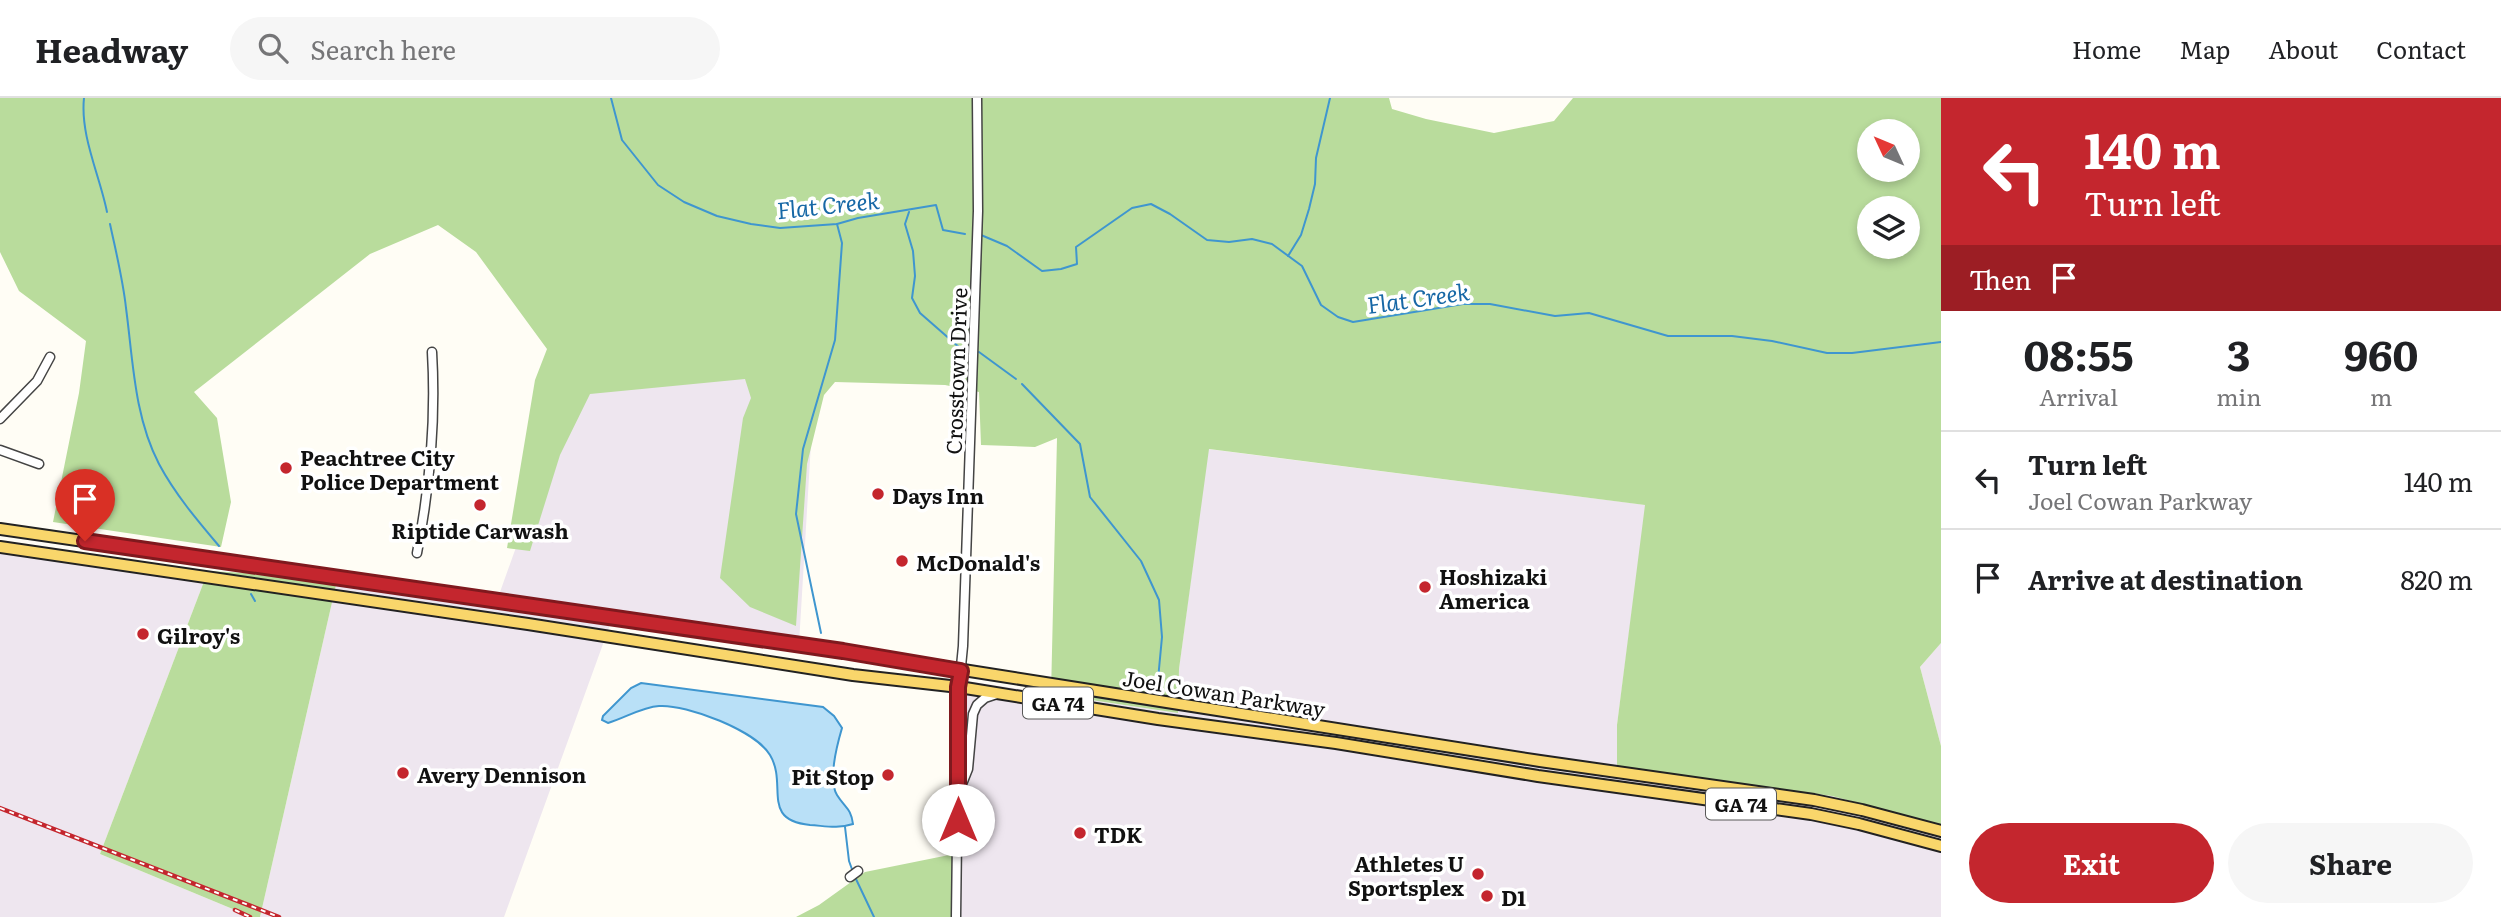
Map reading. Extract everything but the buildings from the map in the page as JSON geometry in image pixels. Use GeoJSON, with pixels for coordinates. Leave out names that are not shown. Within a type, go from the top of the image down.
{"type":"FeatureCollection","features":[{"type":"Feature","properties":{"kind":"main road","name":"Joel Cowan Parkway"},"geometry":{"type":"LineString","coordinates":[[0,529],[529,604],[1540,761],[1814,800],[1941,831]]}},
{"type":"Feature","properties":{"kind":"main road","name":"Joel Cowan Parkway"},"geometry":{"type":"LineString","coordinates":[[0,547],[528,624],[853,675],[958,687],[1158,719],[1336,743],[1538,776],[1811,814],[1941,846]]}},
{"type":"Feature","properties":{"kind":"street","name":"Crosstown Drive"},"geometry":{"type":"LineString","coordinates":[[956,917],[958,687],[961,671],[978,211],[977,98]]}},
{"type":"Feature","properties":{"kind":"street"},"geometry":{"type":"LineString","coordinates":[[417,553],[432,448],[431,428],[435,395],[432,352]]}},
{"type":"Feature","properties":{"kind":"street"},"geometry":{"type":"LineString","coordinates":[[0,419],[37,381],[50,357]]}},
{"type":"Feature","properties":{"kind":"street"},"geometry":{"type":"LineString","coordinates":[[0,450],[39,464]]}},
{"type":"Feature","properties":{"kind":"street"},"geometry":{"type":"LineString","coordinates":[[958,795],[968,769],[973,714],[977,705],[985,698],[998,694]]}},
{"type":"Feature","properties":{"kind":"street"},"geometry":{"type":"LineString","coordinates":[[1538,776],[1540,761]]}},
{"type":"Feature","properties":{"kind":"street"},"geometry":{"type":"LineString","coordinates":[[850,877],[858,872]]}},
{"type":"Feature","properties":{"kind":"shaded area"},"geometry":{"type":"Polygon","coordinates":[[[816,360],[799,644],[611,622],[504,917],[260,917],[336,585],[495,606],[574,385],[816,360]]]}},
{"type":"Feature","properties":{"kind":"shaded area"},"geometry":{"type":"Polygon","coordinates":[[[1208,449],[1646,505],[1617,725],[1618,767],[1832,796],[1941,825],[1941,917],[952,917],[957,795],[967,681],[1178,713],[1179,669],[1208,449]]]}},
{"type":"Feature","properties":{"kind":"shaded area"},"geometry":{"type":"Polygon","coordinates":[[[0,542],[208,571],[100,854],[252,917],[0,917],[0,542]]]}},
{"type":"Feature","properties":{"kind":"shaded area"},"geometry":{"type":"Polygon","coordinates":[[[1941,643],[1941,746],[1920,667],[1941,643]]]}},
{"type":"Feature","properties":{"kind":"green space"},"geometry":{"type":"Polygon","coordinates":[[[0,98],[1389,98],[1392,109],[1494,133],[1554,121],[1573,98],[1941,98],[1941,643],[1920,667],[1941,746],[1941,825],[1832,796],[1617,767],[1617,725],[1645,505],[1209,449],[1179,669],[1178,713],[1051,694],[1057,438],[1035,447],[981,445],[979,392],[945,385],[835,382],[824,395],[807,464],[796,626],[750,607],[720,578],[743,418],[751,398],[745,379],[590,394],[560,455],[530,551],[507,548],[535,380],[547,349],[476,252],[438,225],[370,254],[194,392],[217,418],[231,502],[221,547],[53,522],[79,393],[86,341],[19,291],[0,252],[0,98]]]}},
{"type":"Feature","properties":{"kind":"green space"},"geometry":{"type":"Polygon","coordinates":[[[208,571],[246,573],[336,585],[260,917],[252,917],[100,854],[208,571]]]}},
{"type":"Feature","properties":{"kind":"green space"},"geometry":{"type":"Polygon","coordinates":[[[954,854],[952,917],[796,917],[819,905],[865,872],[954,854]]]}},
{"type":"Feature","properties":{"kind":"water"},"geometry":{"type":"Polygon","coordinates":[[[641,683],[823,707],[834,716],[842,728],[834,762],[833,781],[834,789],[849,811],[853,824],[837,827],[810,825],[795,822],[785,816],[780,809],[775,766],[770,755],[751,737],[720,721],[686,709],[659,706],[640,710],[608,723],[602,720],[631,688],[641,683]]]}},
{"type":"Feature","properties":{"kind":"waterway"},"geometry":{"type":"LineString","coordinates":[[84,98],[85,127],[107,212]]}},
{"type":"Feature","properties":{"kind":"waterway","name":"Flat Creek"},"geometry":{"type":"LineString","coordinates":[[611,98],[622,140],[658,185],[684,202],[717,216],[780,228],[837,224],[936,205],[943,230],[965,234]]}},
{"type":"Feature","properties":{"kind":"waterway"},"geometry":{"type":"LineString","coordinates":[[1288,256],[1301,235],[1309,209],[1315,184],[1316,158],[1330,98]]}},
{"type":"Feature","properties":{"kind":"waterway","name":"Flat Creek"},"geometry":{"type":"LineString","coordinates":[[981,235],[1007,246],[1042,271],[1061,269],[1077,264],[1076,247],[1132,208],[1151,204],[1207,240],[1229,242],[1252,239],[1272,244],[1302,266],[1321,305],[1338,317],[1353,322],[1463,304],[1490,304],[1555,316],[1589,313],[1668,336],[1732,336],[1772,341],[1827,353],[1852,353],[1941,342]]}},
{"type":"Feature","properties":{"kind":"waterway"},"geometry":{"type":"LineString","coordinates":[[909,212],[905,224],[913,251],[915,276],[912,298],[920,313],[960,348]]}},
{"type":"Feature","properties":{"kind":"waterway"},"geometry":{"type":"LineString","coordinates":[[110,224],[123,287],[136,388],[144,427],[159,464],[172,486],[219,546]]}},
{"type":"Feature","properties":{"kind":"waterway"},"geometry":{"type":"LineString","coordinates":[[821,633],[796,514],[803,449],[835,340],[842,243],[837,224]]}},
{"type":"Feature","properties":{"kind":"waterway"},"geometry":{"type":"LineString","coordinates":[[979,352],[1016,379]]}},
{"type":"Feature","properties":{"kind":"waterway"},"geometry":{"type":"LineString","coordinates":[[1022,384],[1080,444],[1090,497],[1141,561],[1159,600],[1162,637],[1157,690]]}},
{"type":"Feature","properties":{"kind":"waterway"},"geometry":{"type":"LineString","coordinates":[[251,594],[255,601]]}},
{"type":"Feature","properties":{"kind":"waterway"},"geometry":{"type":"LineString","coordinates":[[845,827],[853,872]]}},
{"type":"Feature","properties":{"kind":"waterway"},"geometry":{"type":"LineString","coordinates":[[855,877],[874,917]]}},
{"type":"Feature","properties":{"kind":"railway"},"geometry":{"type":"LineString","coordinates":[[0,808],[279,917]]}},
{"type":"Feature","properties":{"kind":"railway"},"geometry":{"type":"LineString","coordinates":[[235,910],[250,917]]}},
{"type":"Feature","properties":{"kind":"place","name":"Peachtree City Police Department"},"geometry":{"type":"Point","coordinates":[286,468]}},
{"type":"Feature","properties":{"kind":"place","name":"Days Inn"},"geometry":{"type":"Point","coordinates":[878,494]}},
{"type":"Feature","properties":{"kind":"place","name":"Riptide Carwash"},"geometry":{"type":"Point","coordinates":[480,505]}},
{"type":"Feature","properties":{"kind":"place","name":"McDonald's"},"geometry":{"type":"Point","coordinates":[902,561]}},
{"type":"Feature","properties":{"kind":"place","name":"Hoshizaki America"},"geometry":{"type":"Point","coordinates":[1425,587]}},
{"type":"Feature","properties":{"kind":"place","name":"Gilroy's"},"geometry":{"type":"Point","coordinates":[143,634]}},
{"type":"Feature","properties":{"kind":"place","name":"Avery Dennison"},"geometry":{"type":"Point","coordinates":[403,773]}},
{"type":"Feature","properties":{"kind":"place","name":"Pit Stop"},"geometry":{"type":"Point","coordinates":[888,775]}},
{"type":"Feature","properties":{"kind":"place","name":"TDK"},"geometry":{"type":"Point","coordinates":[1080,833]}},
{"type":"Feature","properties":{"kind":"place","name":"Athletes U Sportsplex"},"geometry":{"type":"Point","coordinates":[1478,874]}},
{"type":"Feature","properties":{"kind":"place","name":"D1"},"geometry":{"type":"Point","coordinates":[1487,896]}},
{"type":"Feature","properties":{"kind":"route"},"geometry":{"type":"LineString","coordinates":[[85,541],[529,604],[961,671],[958,687],[958,820]]}}]}
